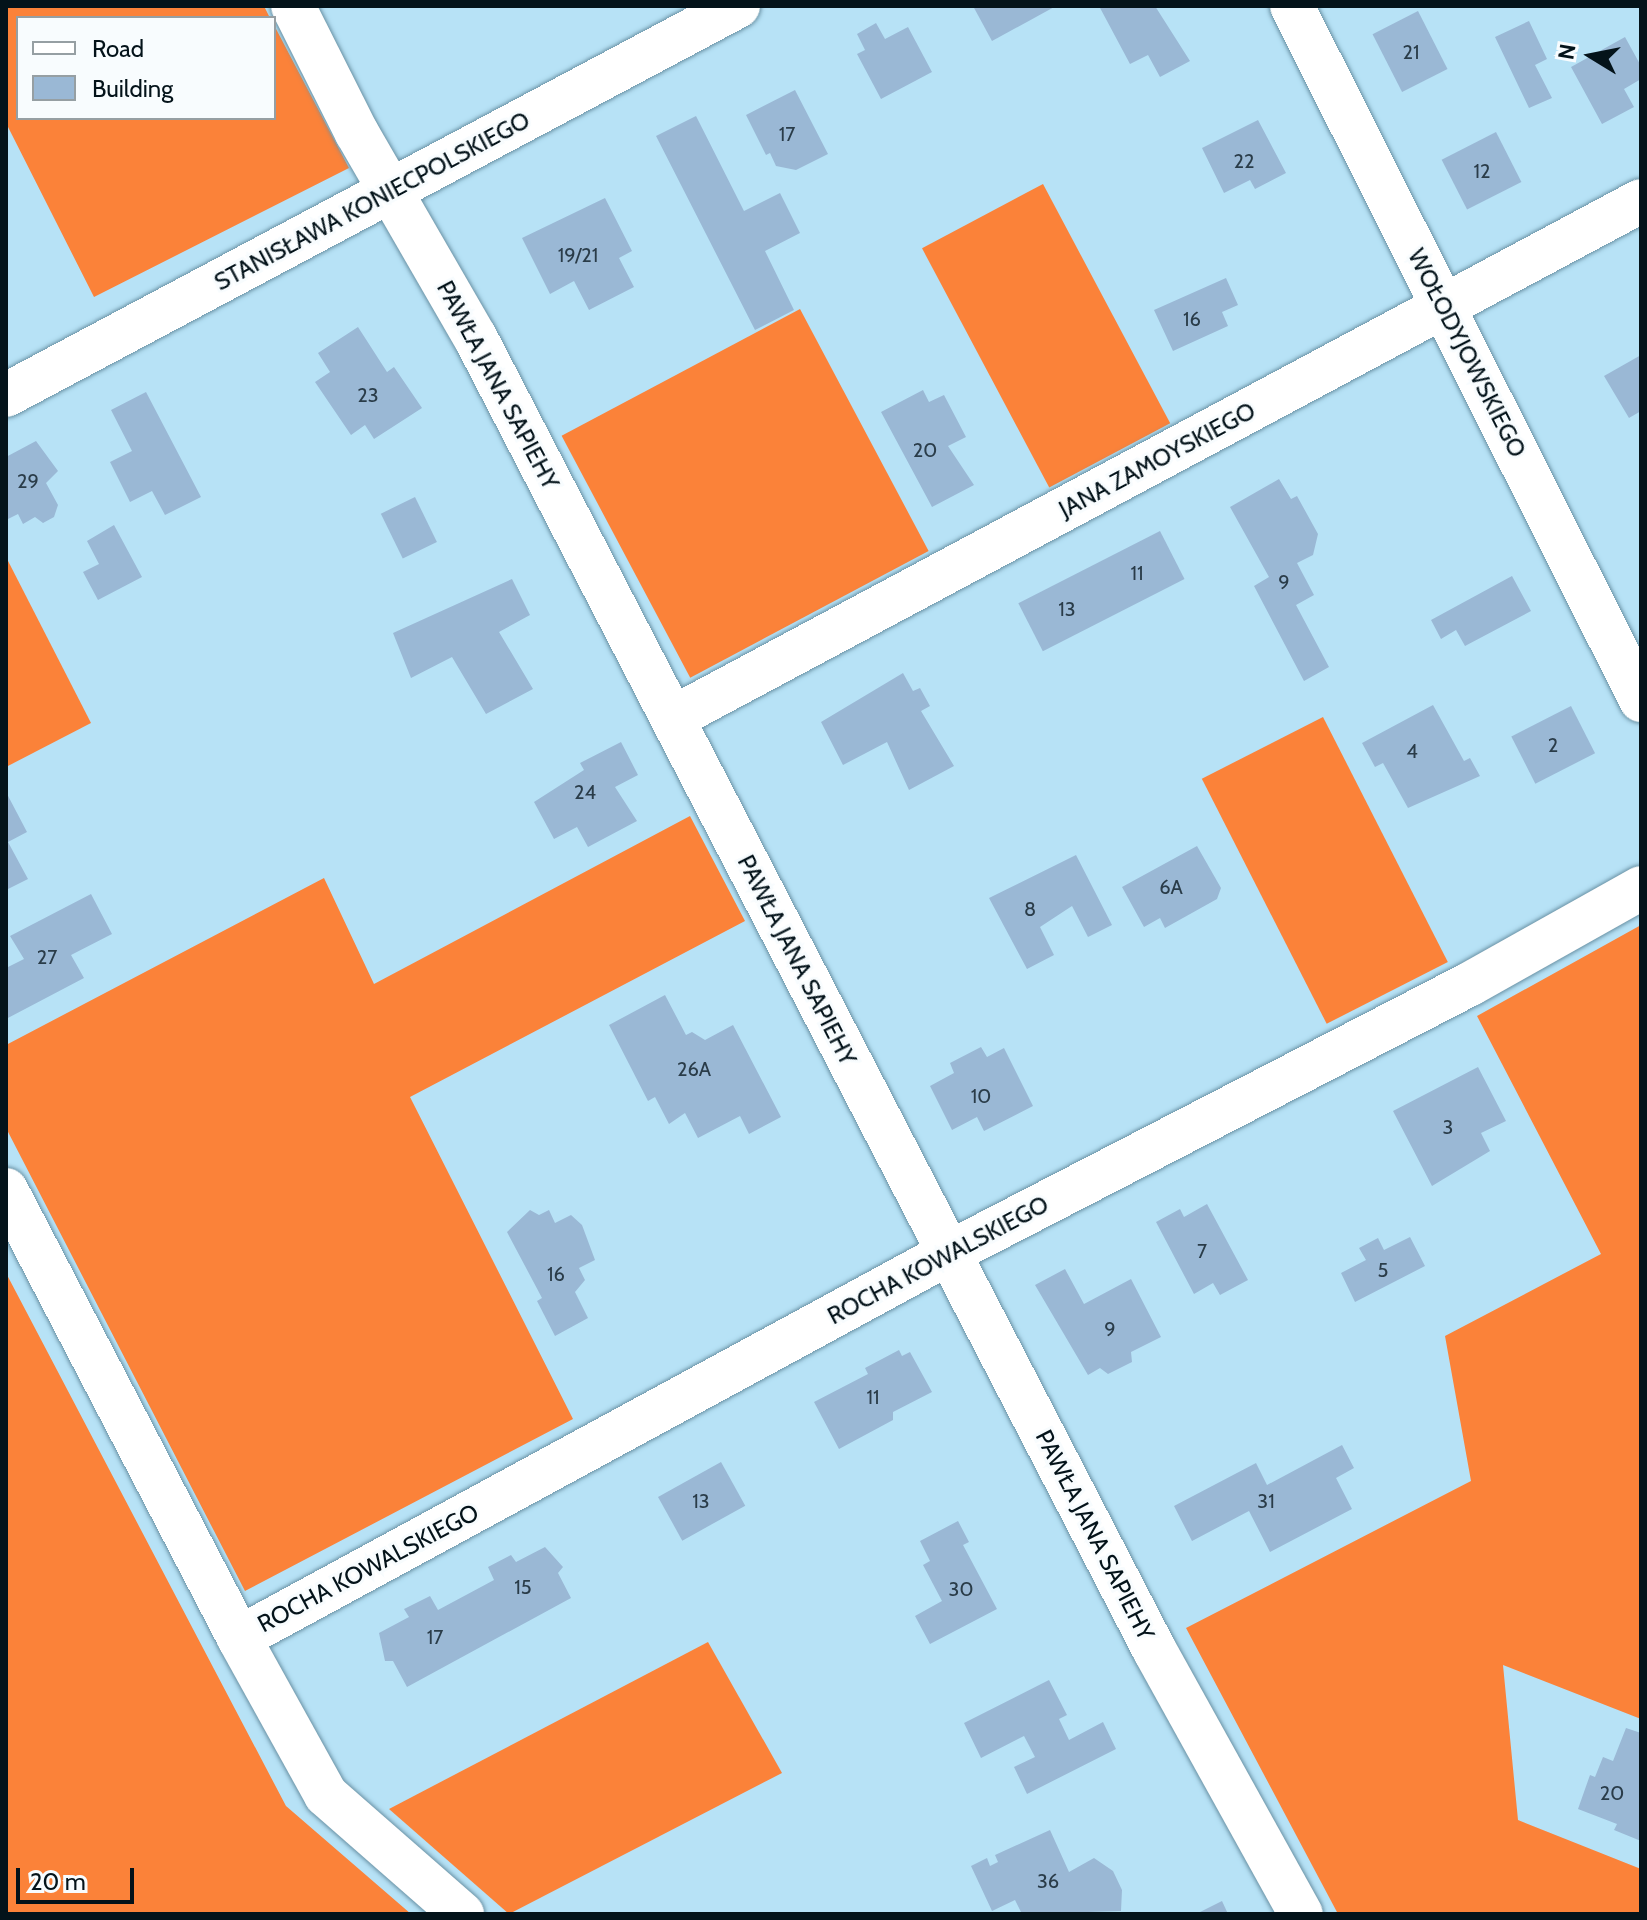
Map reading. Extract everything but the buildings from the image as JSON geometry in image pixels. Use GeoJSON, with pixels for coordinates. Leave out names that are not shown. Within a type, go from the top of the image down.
{"type":"FeatureCollection","features":[{"type":"Feature","properties":{"kind":"street","name":"PAWŁA JANA SAPIEHY"},"geometry":{"type":"LineString","coordinates":[[293,6],[357,133],[393,190],[673,718],[1155,1651],[1301,1914]]}},
{"type":"Feature","properties":{"kind":"street","name":"STANISŁAWA KONIECPOLSKIEGO"},"geometry":{"type":"LineString","coordinates":[[6,395],[738,6]]}},
{"type":"Feature","properties":{"kind":"street","name":"WOŁODYJOWSKIEGO"},"geometry":{"type":"LineString","coordinates":[[1292,6],[1641,700]]}},
{"type":"Feature","properties":{"kind":"street","name":"JANA ZAMOYSKIEGO"},"geometry":{"type":"LineString","coordinates":[[673,718],[1641,201]]}},
{"type":"Feature","properties":{"kind":"street","name":"ROCHA KOWALSKIEGO"},"geometry":{"type":"LineString","coordinates":[[239,1638],[949,1253],[1470,984],[1641,888]]}},
{"type":"Feature","properties":{"kind":"street"},"geometry":{"type":"LineString","coordinates":[[6,1190],[239,1638],[326,1795],[462,1914]]}},
{"type":"Feature","properties":{"kind":"shaded area"},"geometry":{"type":"Polygon","coordinates":[[[6,6],[264,6],[269,16],[16,16],[16,120],[276,120],[276,29],[349,168],[94,297],[6,123],[6,6]]]}},
{"type":"Feature","properties":{"kind":"shaded area"},"geometry":{"type":"Polygon","coordinates":[[[1043,184],[1170,423],[1049,488],[922,248],[1043,184]]]}},
{"type":"Feature","properties":{"kind":"shaded area"},"geometry":{"type":"Polygon","coordinates":[[[800,309],[929,551],[690,678],[562,436],[800,309]]]}},
{"type":"Feature","properties":{"kind":"shaded area"},"geometry":{"type":"Polygon","coordinates":[[[6,557],[91,723],[6,767],[6,557]]]}},
{"type":"Feature","properties":{"kind":"shaded area"},"geometry":{"type":"Polygon","coordinates":[[[1323,717],[1448,962],[1327,1024],[1202,779],[1323,717]]]}},
{"type":"Feature","properties":{"kind":"shaded area"},"geometry":{"type":"Polygon","coordinates":[[[690,816],[745,921],[410,1097],[573,1419],[245,1591],[6,1128],[6,1045],[324,878],[374,984],[690,816]]]}},
{"type":"Feature","properties":{"kind":"shaded area"},"geometry":{"type":"Polygon","coordinates":[[[1641,925],[1641,1719],[1503,1665],[1518,1820],[1641,1869],[1641,1914],[1338,1914],[1186,1628],[1471,1481],[1445,1336],[1601,1254],[1477,1016],[1641,925]]]}},
{"type":"Feature","properties":{"kind":"shaded area"},"geometry":{"type":"Polygon","coordinates":[[[6,1273],[286,1806],[411,1914],[6,1914],[6,1273]]]}},
{"type":"Feature","properties":{"kind":"shaded area"},"geometry":{"type":"Polygon","coordinates":[[[708,1642],[782,1773],[509,1914],[389,1809],[708,1642]]]}}]}
